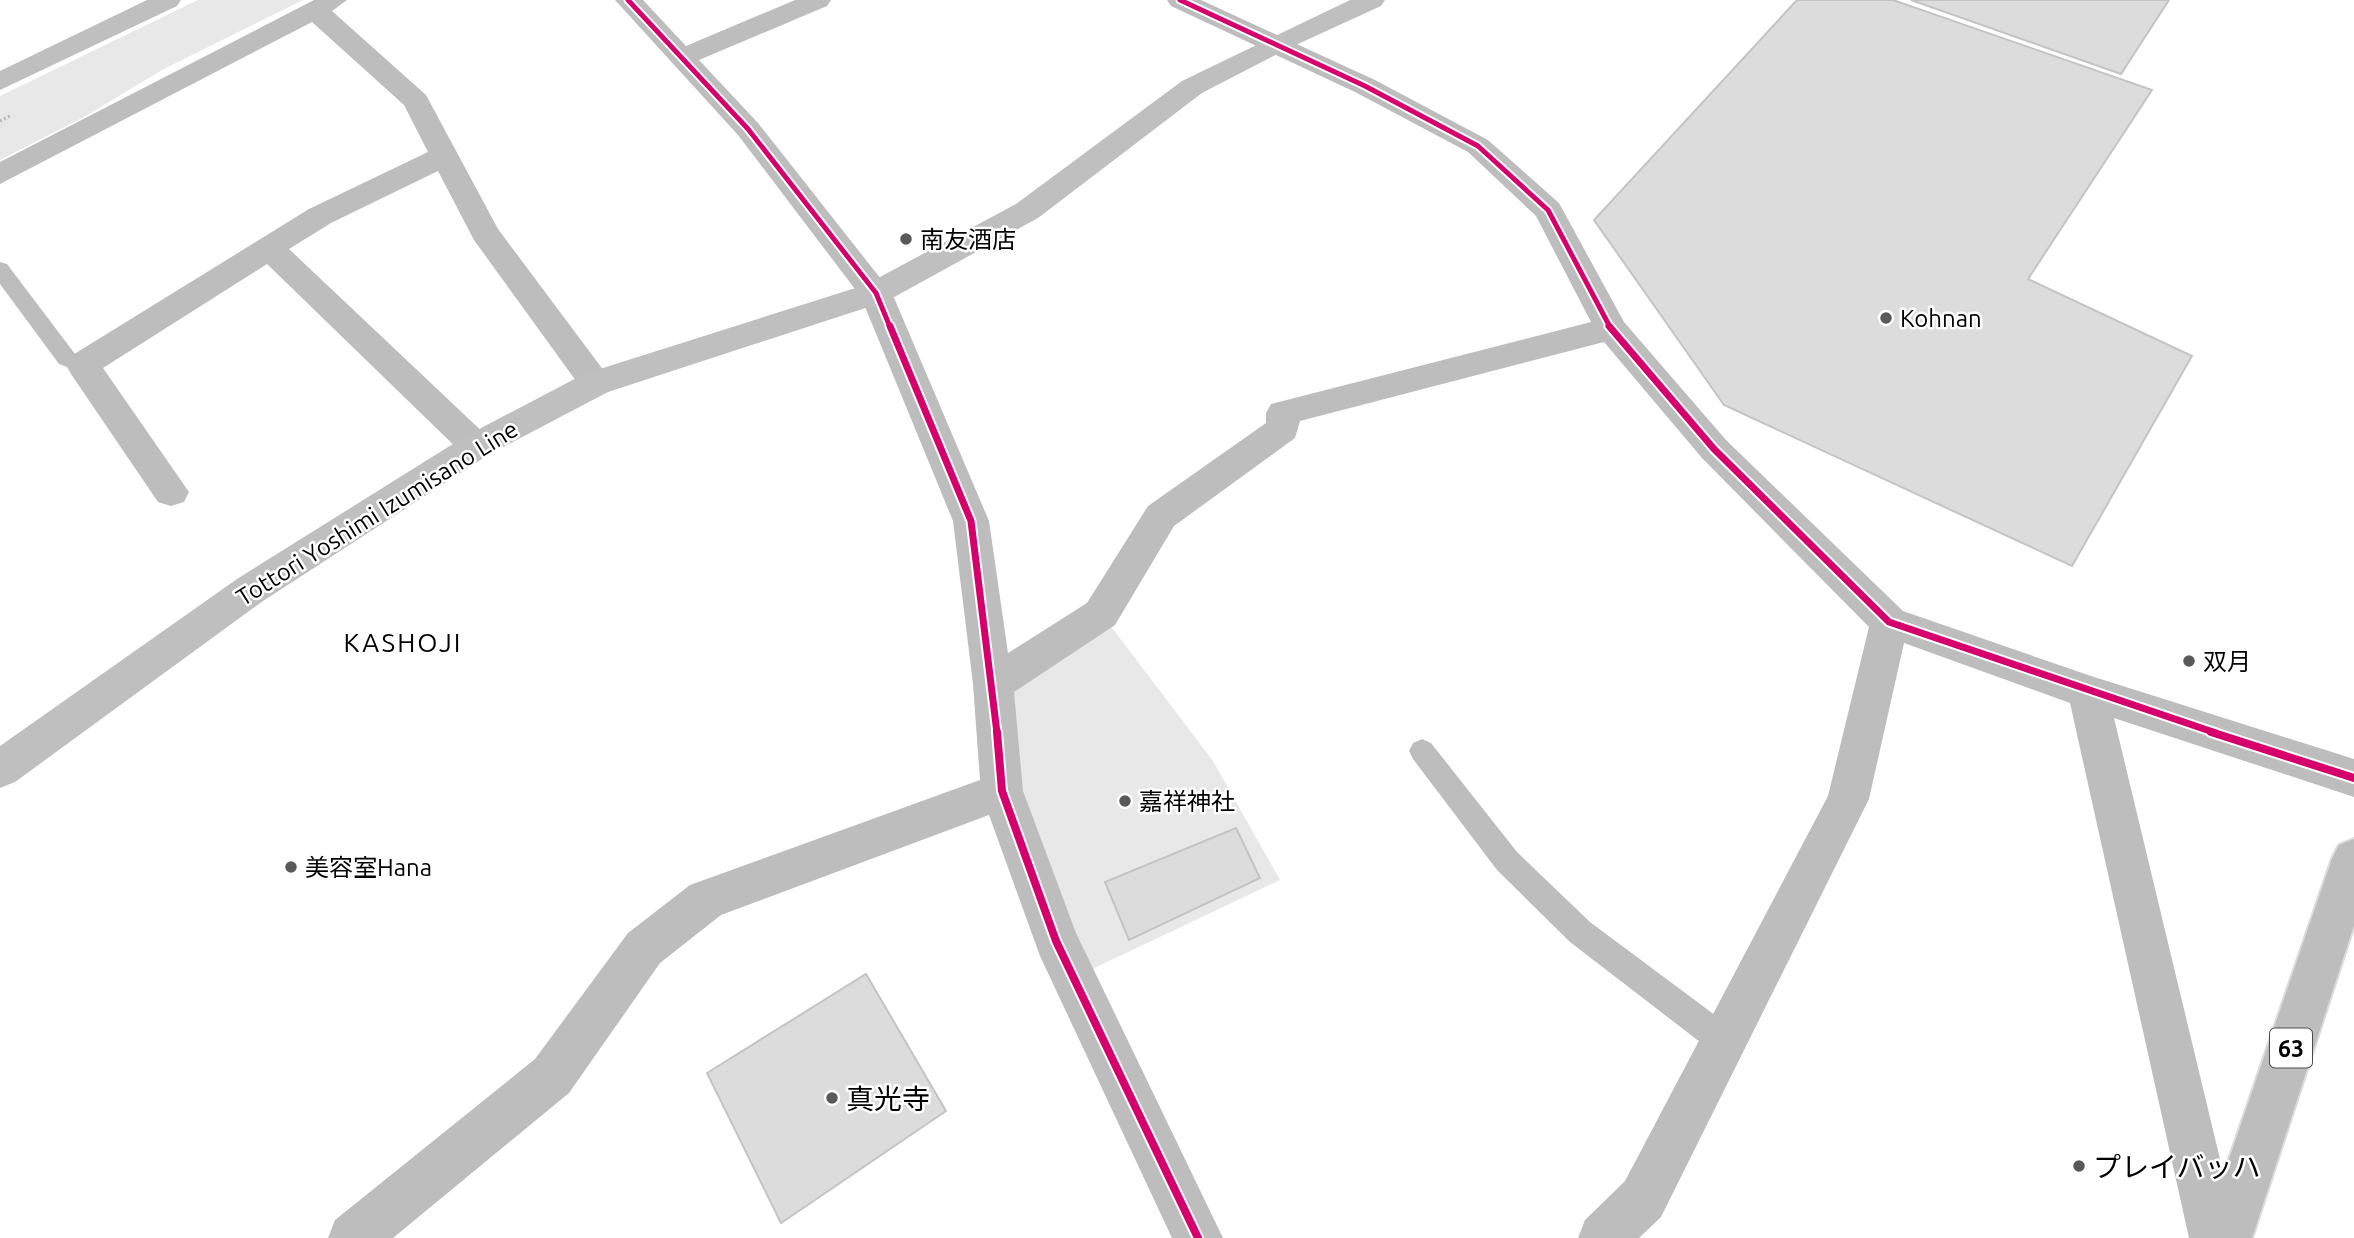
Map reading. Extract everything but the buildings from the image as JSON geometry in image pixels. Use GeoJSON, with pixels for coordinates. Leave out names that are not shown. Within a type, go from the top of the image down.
{"type":"FeatureCollection","features":[{"type":"Feature","properties":{"kind":"main road"},"geometry":{"type":"LineString","coordinates":[[0,82],[168,0]]}},
{"type":"Feature","properties":{"kind":"main road","name":"Tottori Yoshimi Izumisano Line"},"geometry":{"type":"LineString","coordinates":[[0,769],[250,590],[476,446],[596,383],[876,293],[1027,211],[1192,87],[1277,43],[1372,0]]}},
{"type":"Feature","properties":{"kind":"street"},"geometry":{"type":"LineString","coordinates":[[628,0],[684,57],[748,129],[876,293],[971,521],[993,684],[1002,791],[1056,941],[1198,1238]]}},
{"type":"Feature","properties":{"kind":"street"},"geometry":{"type":"LineString","coordinates":[[684,57],[818,0]]}},
{"type":"Feature","properties":{"kind":"street"},"geometry":{"type":"LineString","coordinates":[[1180,0],[1277,43],[1478,146],[1548,209],[1611,329],[1714,449],[1889,622],[2088,692],[2354,778]]}},
{"type":"Feature","properties":{"kind":"street"},"geometry":{"type":"LineString","coordinates":[[0,174],[324,5],[416,101],[485,233],[596,383]]}},
{"type":"Feature","properties":{"kind":"street"},"geometry":{"type":"LineString","coordinates":[[170,492],[83,365],[320,216],[445,156]]}},
{"type":"Feature","properties":{"kind":"street"},"geometry":{"type":"LineString","coordinates":[[269,248],[476,446]]}},
{"type":"Feature","properties":{"kind":"street"},"geometry":{"type":"LineString","coordinates":[[993,684],[1101,614],[1161,516],[1283,429],[1283,412],[1611,329]]}},
{"type":"Feature","properties":{"kind":"street"},"geometry":{"type":"LineString","coordinates":[[1603,1238],[1643,1199],[1848,799],[1889,622]]}},
{"type":"Feature","properties":{"kind":"street"},"geometry":{"type":"LineString","coordinates":[[2088,692],[2214,1238]]}},
{"type":"Feature","properties":{"kind":"street"},"geometry":{"type":"LineString","coordinates":[[353,1238],[552,1076],[644,948],[706,900],[1002,791]]}},
{"type":"Feature","properties":{"kind":"street","name":"63"},"geometry":{"type":"LineString","coordinates":[[2227,1238],[2354,859]]}},
{"type":"Feature","properties":{"kind":"lane"},"geometry":{"type":"LineString","coordinates":[[0,269],[67,359],[83,365]]}},
{"type":"Feature","properties":{"kind":"lane"},"geometry":{"type":"LineString","coordinates":[[1422,751],[1507,861],[1580,932],[1724,1041]]}},
{"type":"Feature","properties":{"kind":"shaded area"},"geometry":{"type":"Polygon","coordinates":[[[198,0],[303,0],[162,70],[84,117],[0,160],[0,96],[198,0]]]}},
{"type":"Feature","properties":{"kind":"shaded area"},"geometry":{"type":"Polygon","coordinates":[[[1110,625],[1213,761],[1280,880],[1088,971],[1021,817],[1003,689],[1110,625]]]}},
{"type":"Feature","properties":{"kind":"cycle path"},"geometry":{"type":"LineString","coordinates":[[628,0],[748,129],[876,293],[971,521],[993,684],[1002,791],[1056,941],[1198,1238]]}},
{"type":"Feature","properties":{"kind":"cycle path"},"geometry":{"type":"LineString","coordinates":[[1180,0],[1365,86],[1478,146],[1548,210],[1611,329],[1714,449],[1889,622],[2088,692],[2354,778]]}},
{"type":"Feature","properties":{"kind":"place","name":"南友酒店"},"geometry":{"type":"Point","coordinates":[906,239]}},
{"type":"Feature","properties":{"kind":"place","name":"Kohnan"},"geometry":{"type":"Point","coordinates":[1886,318]}},
{"type":"Feature","properties":{"kind":"place","name":"双月"},"geometry":{"type":"Point","coordinates":[2189,661]}},
{"type":"Feature","properties":{"kind":"place","name":"嘉祥神社"},"geometry":{"type":"Point","coordinates":[1125,801]}},
{"type":"Feature","properties":{"kind":"place","name":"美容室Hana"},"geometry":{"type":"Point","coordinates":[291,867]}},
{"type":"Feature","properties":{"kind":"place","name":"真光寺"},"geometry":{"type":"Point","coordinates":[832,1098]}},
{"type":"Feature","properties":{"kind":"place","name":"プレイバッハ"},"geometry":{"type":"Point","coordinates":[2079,1166]}},
{"type":"Feature","properties":{"kind":"district","name":"KASHOJI"},"geometry":{"type":"Point","coordinates":[403,642]}}]}
